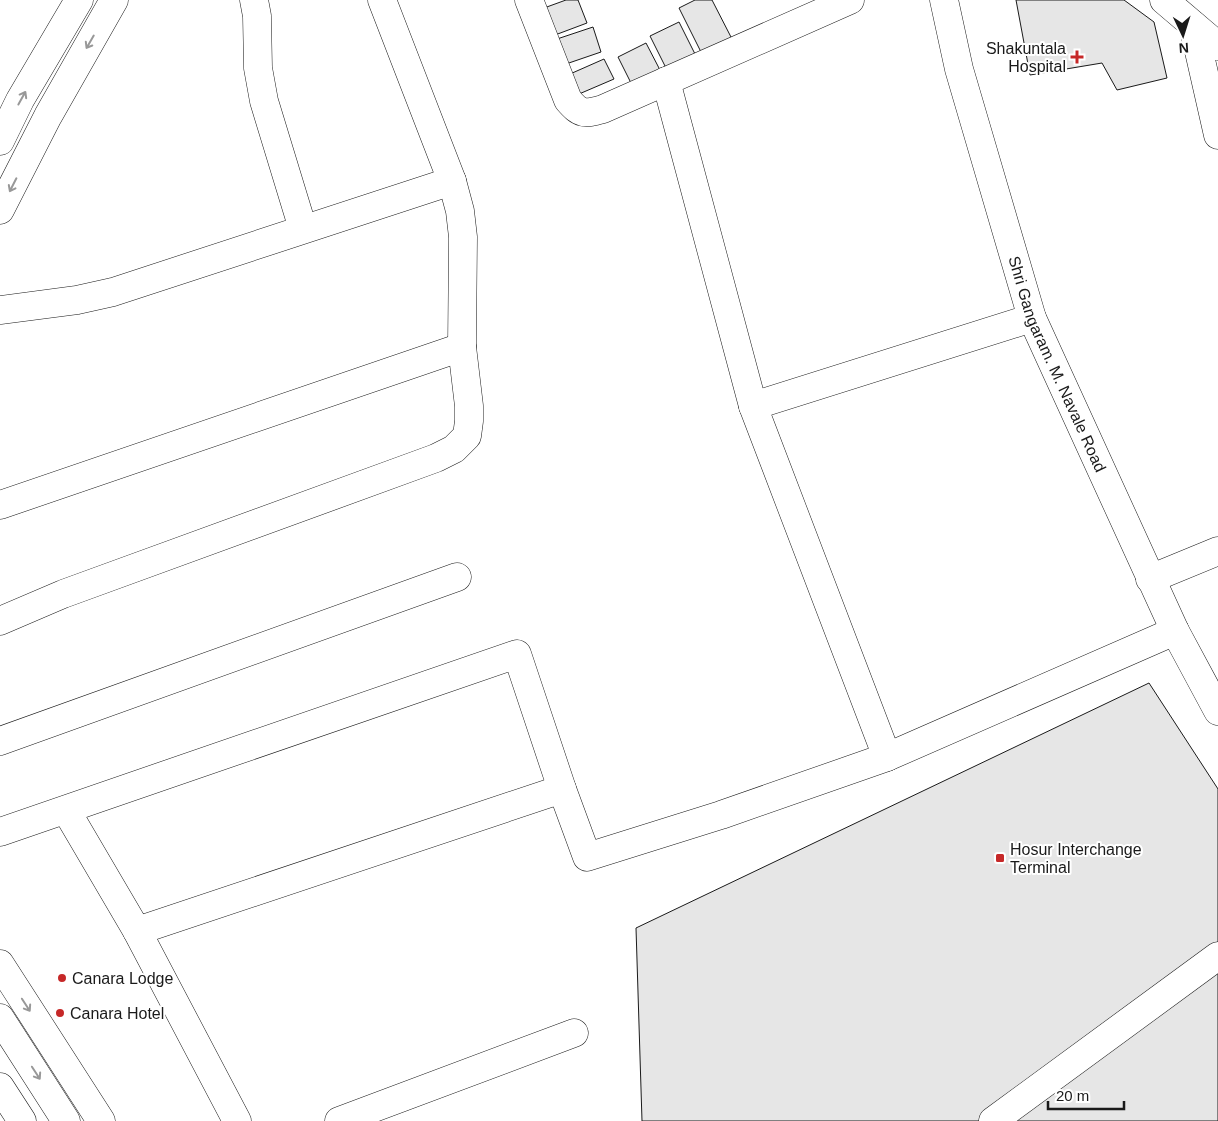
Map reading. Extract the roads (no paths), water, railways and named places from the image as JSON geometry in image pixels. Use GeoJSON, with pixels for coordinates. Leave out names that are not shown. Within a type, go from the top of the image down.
{"type":"FeatureCollection","features":[{"type":"Feature","properties":{"kind":"street"},"geometry":{"type":"LineString","coordinates":[[0,142],[20,100],[79,0]]}},
{"type":"Feature","properties":{"kind":"street"},"geometry":{"type":"LineString","coordinates":[[0,210],[48,116],[114,0]]}},
{"type":"Feature","properties":{"kind":"street"},"geometry":{"type":"LineString","coordinates":[[254,0],[257,16],[258,68],[264,101],[303,229]]}},
{"type":"Feature","properties":{"kind":"street"},"geometry":{"type":"LineString","coordinates":[[0,621],[63,594],[436,458],[454,449],[467,436],[469,406],[462,347],[463,237],[460,211],[452,181],[382,0]]}},
{"type":"Feature","properties":{"kind":"street"},"geometry":{"type":"LineString","coordinates":[[529,0],[568,100],[577,110],[588,113],[603,109],[666,82],[850,0]]}},
{"type":"Feature","properties":{"kind":"street","name":"Shri Gangaram. M. Navale Road"},"geometry":{"type":"LineString","coordinates":[[944,0],[959,69],[1032,318],[1150,579],[1175,631],[1218,711]]}},
{"type":"Feature","properties":{"kind":"street"},"geometry":{"type":"LineString","coordinates":[[1164,0],[1218,46]]}},
{"type":"Feature","properties":{"kind":"street"},"geometry":{"type":"LineString","coordinates":[[1193,25],[1218,135]]}},
{"type":"Feature","properties":{"kind":"street"},"geometry":{"type":"LineString","coordinates":[[666,82],[753,406],[887,756]]}},
{"type":"Feature","properties":{"kind":"street"},"geometry":{"type":"LineString","coordinates":[[0,310],[77,300],[112,292],[452,181]]}},
{"type":"Feature","properties":{"kind":"street"},"geometry":{"type":"LineString","coordinates":[[753,406],[1032,318]]}},
{"type":"Feature","properties":{"kind":"street"},"geometry":{"type":"LineString","coordinates":[[0,505],[462,347]]}},
{"type":"Feature","properties":{"kind":"street"},"geometry":{"type":"LineString","coordinates":[[1150,579],[1218,551]]}},
{"type":"Feature","properties":{"kind":"street"},"geometry":{"type":"LineString","coordinates":[[0,741],[457,577]]}},
{"type":"Feature","properties":{"kind":"street"},"geometry":{"type":"LineString","coordinates":[[0,832],[517,654],[587,857],[721,815],[887,756],[1175,631]]}},
{"type":"Feature","properties":{"kind":"street"},"geometry":{"type":"LineString","coordinates":[[137,931],[562,789]]}},
{"type":"Feature","properties":{"kind":"street"},"geometry":{"type":"LineString","coordinates":[[66,810],[137,931],[237,1121]]}},
{"type":"Feature","properties":{"kind":"street"},"geometry":{"type":"LineString","coordinates":[[992,1121],[1218,956]]}},
{"type":"Feature","properties":{"kind":"street"},"geometry":{"type":"LineString","coordinates":[[0,964],[101,1121]]}},
{"type":"Feature","properties":{"kind":"street"},"geometry":{"type":"LineString","coordinates":[[0,1018],[66,1121]]}},
{"type":"Feature","properties":{"kind":"street"},"geometry":{"type":"LineString","coordinates":[[339,1121],[574,1033]]}},
{"type":"Feature","properties":{"kind":"street"},"geometry":{"type":"LineString","coordinates":[[0,1087],[22,1121]]}},
{"type":"Feature","properties":{"kind":"place","name":"Shakuntala Hospital"},"geometry":{"type":"Point","coordinates":[1077,57]}},
{"type":"Feature","properties":{"kind":"place","name":"Hosur Interchange Terminal"},"geometry":{"type":"Point","coordinates":[1000,858]}},
{"type":"Feature","properties":{"kind":"place","name":"Canara Lodge"},"geometry":{"type":"Point","coordinates":[62,978]}},
{"type":"Feature","properties":{"kind":"place","name":"Canara Hotel"},"geometry":{"type":"Point","coordinates":[60,1013]}}]}
